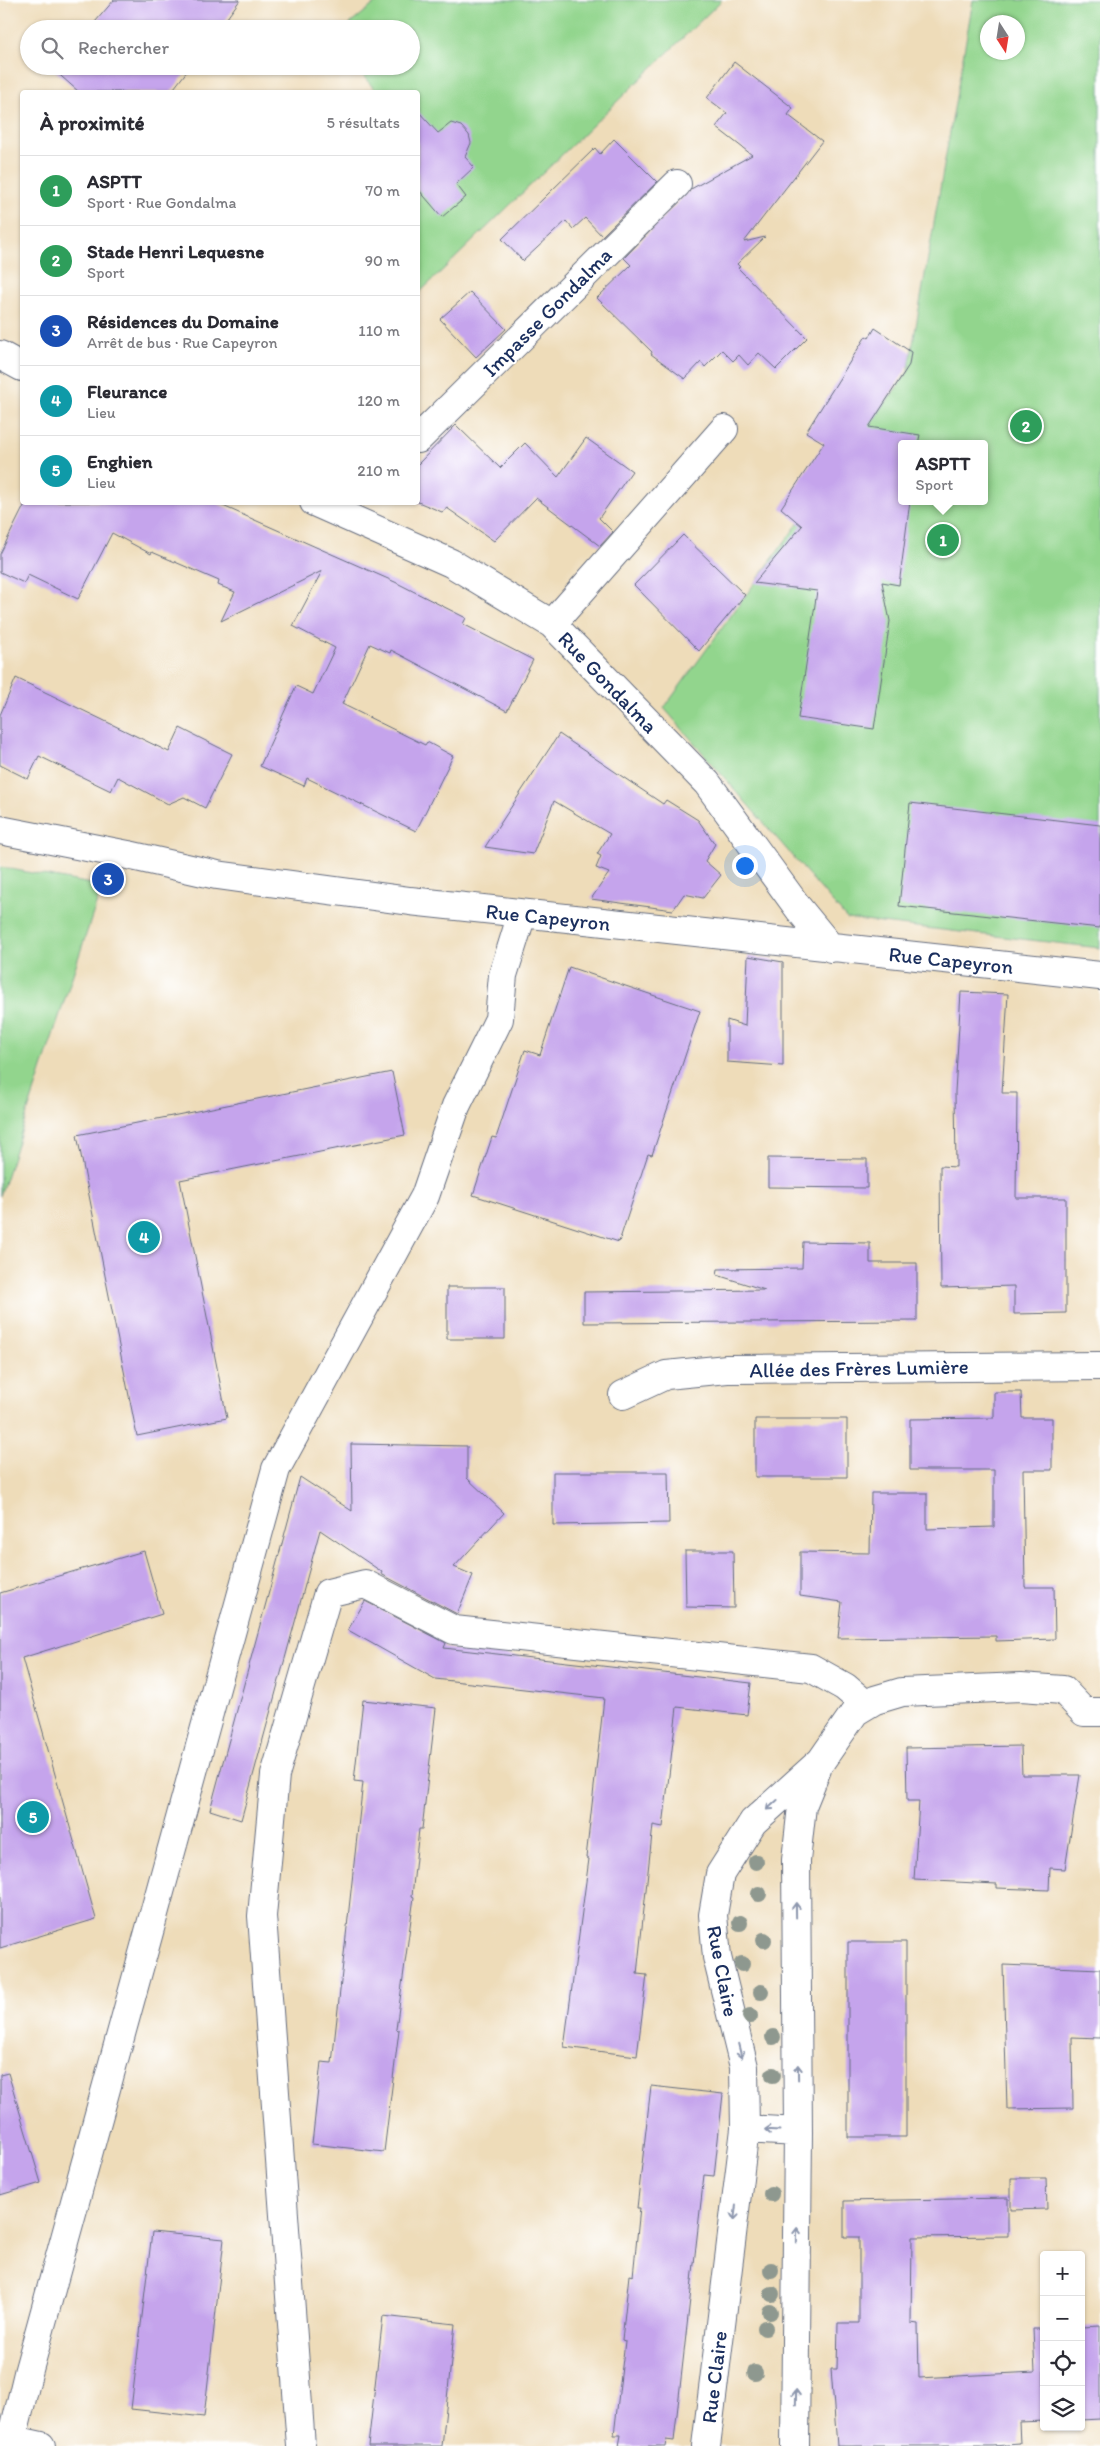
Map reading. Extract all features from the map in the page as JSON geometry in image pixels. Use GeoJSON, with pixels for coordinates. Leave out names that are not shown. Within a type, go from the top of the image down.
{"type":"FeatureCollection","features":[{"type":"Feature","properties":{"kind":"street","name":"Impasse Gondalma"},"geometry":{"type":"LineString","coordinates":[[420,437],[677,184]]}},
{"type":"Feature","properties":{"kind":"street"},"geometry":{"type":"LineString","coordinates":[[0,355],[20,366]]}},
{"type":"Feature","properties":{"kind":"street"},"geometry":{"type":"LineString","coordinates":[[552,624],[724,429]]}},
{"type":"Feature","properties":{"kind":"street","name":"Rue Gondalma"},"geometry":{"type":"LineString","coordinates":[[328,505],[347,509],[451,563],[552,624],[707,783],[799,909],[830,948]]}},
{"type":"Feature","properties":{"kind":"street","name":"Rue Capeyron"},"geometry":{"type":"LineString","coordinates":[[0,830],[128,855],[217,875],[522,914],[1100,976]]}},
{"type":"Feature","properties":{"kind":"street"},"geometry":{"type":"LineString","coordinates":[[41,2446],[6,2439],[28,2373],[276,1469],[425,1196],[456,1106],[498,1019],[503,975],[522,914]]}},
{"type":"Feature","properties":{"kind":"street","name":"Allée des Frères Lumière"},"geometry":{"type":"LineString","coordinates":[[623,1395],[666,1375],[727,1369],[1100,1366]]}},
{"type":"Feature","properties":{"kind":"street"},"geometry":{"type":"LineString","coordinates":[[301,2446],[262,1916],[275,1775],[328,1593],[365,1584],[454,1630],[811,1668],[845,1688],[866,1705]]}},
{"type":"Feature","properties":{"kind":"street","name":"Rue Claire"},"geometry":{"type":"LineString","coordinates":[[795,2446],[798,2132],[796,1860],[802,1806],[821,1761],[855,1712],[875,1700],[902,1692],[1021,1687],[1063,1690],[1084,1712],[1100,1712]]}},
{"type":"Feature","properties":{"kind":"street","name":"Rue Claire"},"geometry":{"type":"LineString","coordinates":[[706,2446],[745,2129],[744,2067],[717,1957],[713,1915],[720,1874],[754,1822],[821,1761]]}},
{"type":"Feature","properties":{"kind":"street"},"geometry":{"type":"LineString","coordinates":[[745,2129],[798,2132]]}},
{"type":"Feature","properties":{"kind":"green space"},"geometry":{"type":"Polygon","coordinates":[[[379,0],[722,0],[420,292],[420,90],[375,90],[363,75],[420,75],[420,20],[355,20],[379,0]]]}},
{"type":"Feature","properties":{"kind":"green space"},"geometry":{"type":"Polygon","coordinates":[[[973,0],[1100,0],[1100,948],[847,919],[664,708],[908,372],[973,0]]]}},
{"type":"Feature","properties":{"kind":"green space"},"geometry":{"type":"Polygon","coordinates":[[[0,867],[102,886],[0,1196],[0,867]]]}},
{"type":"Feature","properties":{"kind":"building"},"geometry":{"type":"Polygon","coordinates":[[[114,0],[240,0],[226,20],[97,20],[114,0]]]}},
{"type":"Feature","properties":{"kind":"building"},"geometry":{"type":"Polygon","coordinates":[[[734,62],[793,108],[788,115],[822,141],[744,242],[765,237],[737,264],[740,267],[738,268],[807,338],[776,369],[759,353],[748,365],[739,355],[733,361],[722,350],[705,367],[701,362],[685,379],[651,354],[652,352],[597,298],[631,265],[624,258],[691,189],[752,155],[716,127],[727,113],[707,98],[734,62]]]}},
{"type":"Feature","properties":{"kind":"building"},"geometry":{"type":"Polygon","coordinates":[[[60,75],[184,75],[173,90],[77,90],[60,75]]]}},
{"type":"Feature","properties":{"kind":"building"},"geometry":{"type":"Polygon","coordinates":[[[420,113],[438,133],[451,123],[461,126],[469,135],[471,143],[465,157],[474,167],[456,184],[466,197],[442,217],[420,191],[420,113]]]}},
{"type":"Feature","properties":{"kind":"building"},"geometry":{"type":"Polygon","coordinates":[[[614,139],[657,182],[602,236],[585,218],[573,229],[566,221],[523,261],[502,239],[595,148],[600,154],[614,139]]]}},
{"type":"Feature","properties":{"kind":"building"},"geometry":{"type":"Polygon","coordinates":[[[470,292],[506,329],[476,357],[440,319],[470,292]]]}},
{"type":"Feature","properties":{"kind":"building"},"geometry":{"type":"Polygon","coordinates":[[[875,328],[911,352],[909,365],[869,427],[920,435],[919,440],[898,440],[898,505],[909,505],[899,585],[882,582],[890,621],[874,729],[798,718],[817,591],[754,583],[802,526],[781,508],[824,443],[806,432],[866,336],[869,338],[875,328]]]}},
{"type":"Feature","properties":{"kind":"building"},"geometry":{"type":"Polygon","coordinates":[[[456,425],[500,468],[525,443],[558,477],[586,438],[632,471],[599,518],[613,532],[600,546],[536,498],[494,541],[447,508],[442,512],[420,503],[420,462],[456,425]]]}},
{"type":"Feature","properties":{"kind":"building"},"geometry":{"type":"Polygon","coordinates":[[[24,505],[221,505],[395,582],[466,618],[463,624],[533,660],[507,711],[391,650],[390,653],[370,644],[342,704],[425,745],[427,742],[453,756],[416,831],[307,778],[304,786],[260,766],[296,686],[313,694],[335,648],[293,626],[322,571],[221,621],[235,592],[218,585],[219,581],[152,552],[151,554],[112,533],[78,599],[28,575],[24,583],[0,572],[0,554],[24,505]]]}},
{"type":"Feature","properties":{"kind":"building"},"geometry":{"type":"Polygon","coordinates":[[[683,535],[745,595],[699,651],[634,585],[683,535]]]}},
{"type":"Feature","properties":{"kind":"building"},"geometry":{"type":"Polygon","coordinates":[[[16,678],[169,752],[180,728],[232,754],[205,808],[184,797],[168,804],[118,777],[111,791],[39,756],[28,779],[0,765],[0,715],[16,678]]]}},
{"type":"Feature","properties":{"kind":"building"},"geometry":{"type":"Polygon","coordinates":[[[559,734],[663,804],[666,800],[698,820],[715,844],[705,861],[721,875],[703,898],[684,894],[673,910],[591,899],[609,873],[596,868],[601,856],[597,854],[610,834],[554,801],[533,854],[485,847],[559,734]]]}},
{"type":"Feature","properties":{"kind":"building"},"geometry":{"type":"Polygon","coordinates":[[[910,803],[1100,825],[1100,928],[899,906],[910,803]]]}},
{"type":"Feature","properties":{"kind":"building"},"geometry":{"type":"Polygon","coordinates":[[[748,956],[783,962],[783,1066],[727,1062],[727,1020],[745,1026],[748,956]]]}},
{"type":"Feature","properties":{"kind":"building"},"geometry":{"type":"Polygon","coordinates":[[[569,967],[700,1011],[652,1155],[648,1154],[619,1242],[473,1195],[492,1137],[496,1138],[525,1050],[540,1055],[569,967]]]}},
{"type":"Feature","properties":{"kind":"building"},"geometry":{"type":"Polygon","coordinates":[[[961,992],[1008,994],[1002,1093],[1017,1093],[1016,1198],[1066,1198],[1066,1313],[1014,1314],[1014,1286],[941,1288],[940,1166],[956,1167],[955,1092],[961,992]]]}},
{"type":"Feature","properties":{"kind":"building"},"geometry":{"type":"Polygon","coordinates":[[[392,1072],[405,1135],[180,1180],[227,1418],[137,1436],[77,1135],[392,1072]]]}},
{"type":"Feature","properties":{"kind":"building"},"geometry":{"type":"Polygon","coordinates":[[[768,1158],[867,1159],[867,1188],[768,1187],[768,1158]]]}},
{"type":"Feature","properties":{"kind":"building"},"geometry":{"type":"Polygon","coordinates":[[[803,1242],[870,1243],[870,1263],[917,1263],[917,1321],[584,1323],[584,1292],[765,1290],[717,1275],[718,1269],[802,1268],[803,1242]]]}},
{"type":"Feature","properties":{"kind":"building"},"geometry":{"type":"Polygon","coordinates":[[[447,1287],[505,1287],[505,1339],[447,1339],[447,1287]]]}},
{"type":"Feature","properties":{"kind":"building"},"geometry":{"type":"Polygon","coordinates":[[[994,1392],[1021,1392],[1022,1418],[1052,1418],[1052,1470],[1023,1470],[1025,1587],[1054,1587],[1055,1639],[996,1641],[996,1636],[838,1638],[842,1602],[800,1596],[800,1552],[870,1553],[871,1493],[927,1493],[927,1529],[994,1527],[994,1470],[910,1470],[910,1419],[994,1418],[994,1392]]]}},
{"type":"Feature","properties":{"kind":"building"},"geometry":{"type":"Polygon","coordinates":[[[755,1419],[847,1419],[847,1477],[755,1477],[755,1419]]]}},
{"type":"Feature","properties":{"kind":"building"},"geometry":{"type":"Polygon","coordinates":[[[351,1444],[467,1446],[467,1478],[504,1513],[454,1567],[473,1575],[457,1614],[381,1574],[382,1572],[320,1530],[241,1820],[210,1810],[300,1477],[352,1511],[351,1444]]]}},
{"type":"Feature","properties":{"kind":"building"},"geometry":{"type":"Polygon","coordinates":[[[553,1472],[668,1472],[669,1523],[553,1525],[553,1472]]]}},
{"type":"Feature","properties":{"kind":"building"},"geometry":{"type":"Polygon","coordinates":[[[144,1551],[162,1614],[22,1658],[96,1919],[0,1948],[0,1593],[144,1551]]]}},
{"type":"Feature","properties":{"kind":"building"},"geometry":{"type":"Polygon","coordinates":[[[685,1551],[733,1551],[734,1608],[686,1607],[685,1551]]]}},
{"type":"Feature","properties":{"kind":"building"},"geometry":{"type":"Polygon","coordinates":[[[365,1601],[446,1643],[444,1648],[751,1683],[747,1715],[677,1707],[663,1827],[653,1825],[637,1974],[647,1975],[637,2056],[564,2047],[589,1859],[586,1858],[604,1698],[435,1679],[348,1630],[365,1601]]]}},
{"type":"Feature","properties":{"kind":"building"},"geometry":{"type":"Polygon","coordinates":[[[363,1700],[436,1708],[422,1829],[419,1829],[412,1896],[414,1897],[396,2029],[399,2030],[384,2152],[312,2144],[321,2062],[332,2063],[363,1782],[354,1781],[363,1700]]]}},
{"type":"Feature","properties":{"kind":"building"},"geometry":{"type":"Polygon","coordinates":[[[1021,1746],[1022,1775],[1080,1775],[1065,1869],[1050,1868],[1049,1890],[997,1888],[997,1884],[914,1880],[919,1801],[907,1801],[906,1748],[1021,1746]]]}},
{"type":"Feature","properties":{"kind":"building"},"geometry":{"type":"Polygon","coordinates":[[[848,1942],[906,1942],[906,2137],[848,2137],[848,1942]]]}},
{"type":"Feature","properties":{"kind":"building"},"geometry":{"type":"Polygon","coordinates":[[[1003,1965],[1100,1969],[1100,2038],[1072,2037],[1073,2108],[1007,2109],[1003,1965]]]}},
{"type":"Feature","properties":{"kind":"building"},"geometry":{"type":"Polygon","coordinates":[[[8,2073],[41,2183],[0,2195],[0,2075],[8,2073]]]}},
{"type":"Feature","properties":{"kind":"building"},"geometry":{"type":"Polygon","coordinates":[[[651,2086],[723,2094],[714,2176],[704,2175],[674,2441],[666,2440],[665,2446],[619,2446],[621,2435],[614,2435],[625,2341],[622,2340],[629,2275],[633,2276],[640,2208],[637,2208],[651,2086]]]}},
{"type":"Feature","properties":{"kind":"building"},"geometry":{"type":"Polygon","coordinates":[[[1011,2178],[1046,2178],[1047,2209],[1011,2210],[1011,2178]]]}},
{"type":"Feature","properties":{"kind":"building"},"geometry":{"type":"Polygon","coordinates":[[[1008,2198],[1008,2236],[912,2237],[911,2323],[918,2324],[919,2378],[1035,2372],[1033,2329],[1040,2329],[1040,2421],[1019,2422],[1020,2444],[993,2446],[837,2446],[831,2369],[837,2369],[838,2323],[859,2323],[859,2237],[844,2237],[844,2201],[1008,2198]]]}},
{"type":"Feature","properties":{"kind":"building"},"geometry":{"type":"Polygon","coordinates":[[[152,2232],[224,2239],[204,2417],[131,2409],[152,2232]]]}},
{"type":"Feature","properties":{"kind":"building"},"geometry":{"type":"Polygon","coordinates":[[[383,2316],[455,2324],[442,2446],[368,2446],[383,2316]]]}},
{"type":"Feature","properties":{"kind":"building"},"geometry":{"type":"Polygon","coordinates":[[[1100,2326],[1100,2419],[1085,2420],[1085,2327],[1100,2326]]]}},
{"type":"Feature","properties":{"kind":"place","name":"Stade Henri Lequesne"},"geometry":{"type":"Point","coordinates":[1026,426]}},
{"type":"Feature","properties":{"kind":"place","name":"ASPTT"},"geometry":{"type":"Point","coordinates":[943,540]}},
{"type":"Feature","properties":{"kind":"place","name":"Résidences du Domaine"},"geometry":{"type":"Point","coordinates":[108,879]}},
{"type":"Feature","properties":{"kind":"place","name":"Fleurance"},"geometry":{"type":"Point","coordinates":[144,1237]}},
{"type":"Feature","properties":{"kind":"place","name":"Enghien"},"geometry":{"type":"Point","coordinates":[33,1817]}}]}
